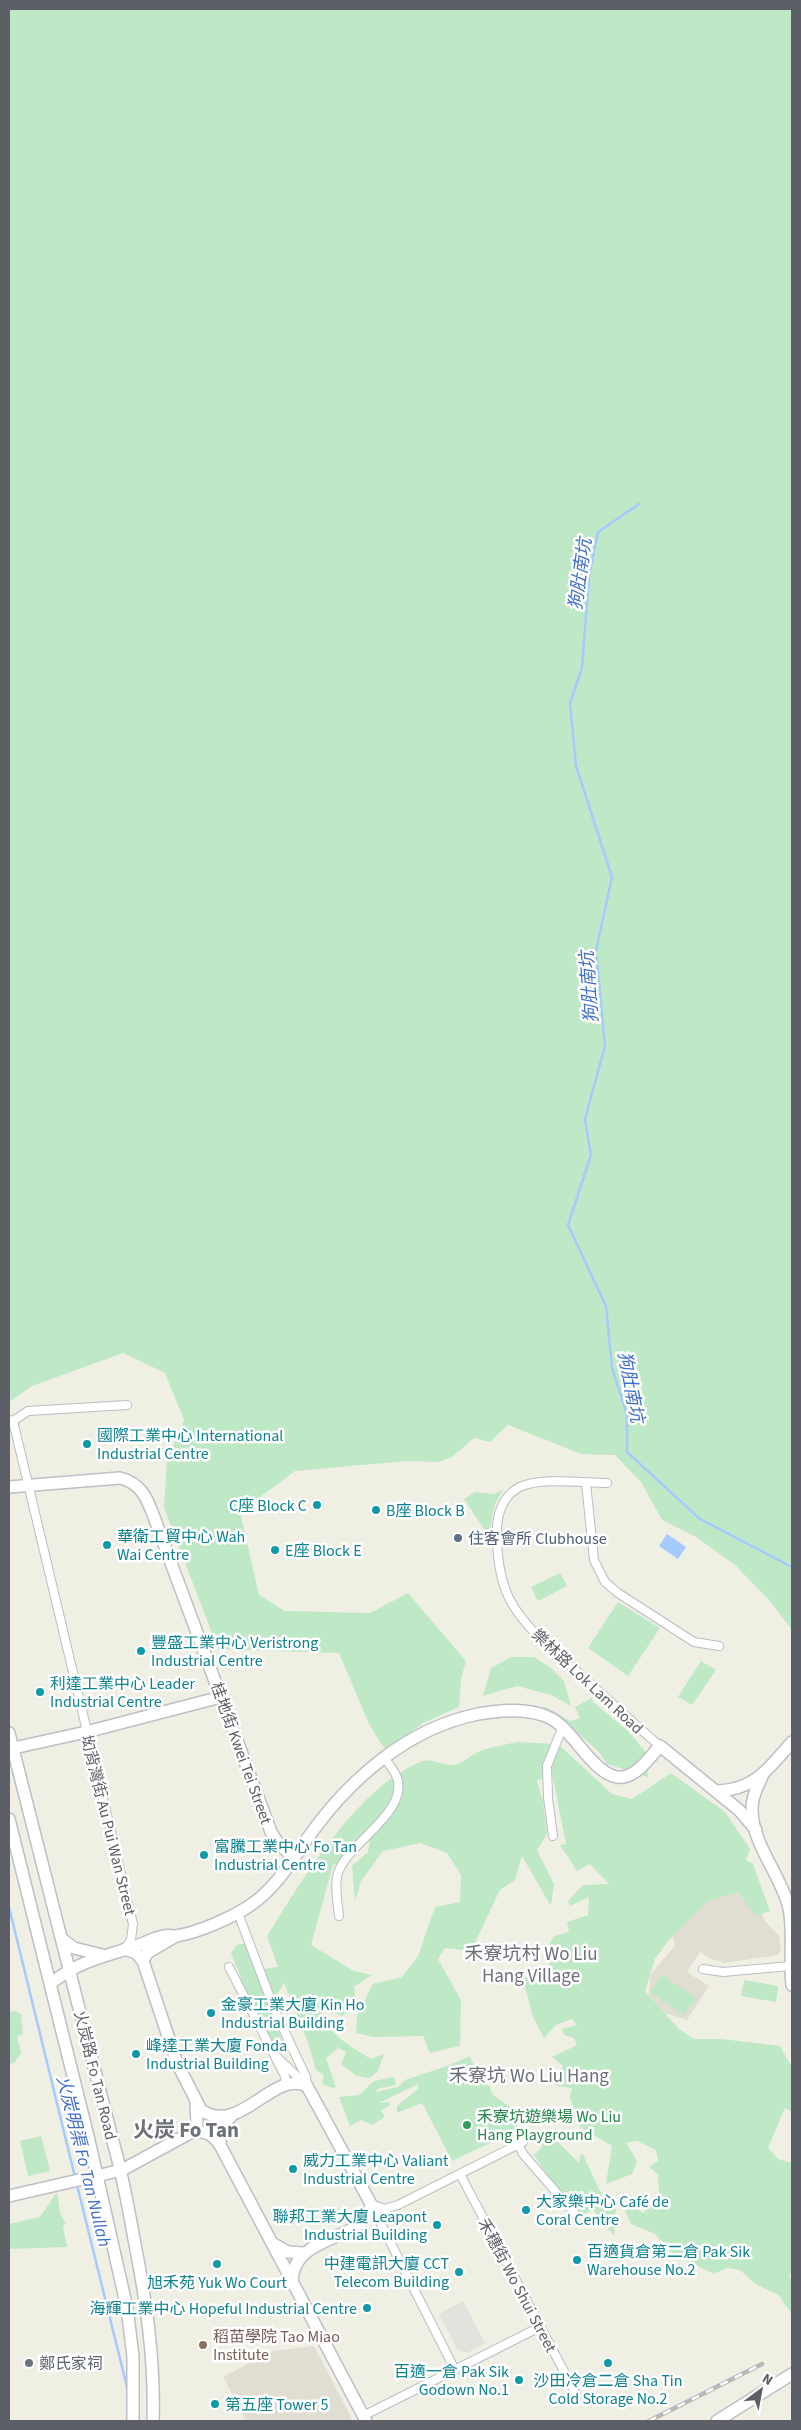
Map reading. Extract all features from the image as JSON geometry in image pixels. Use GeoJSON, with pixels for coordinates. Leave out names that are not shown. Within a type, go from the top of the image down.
{"type":"FeatureCollection","features":[{"type":"Feature","properties":{"kind":"street"},"geometry":{"type":"LineString","coordinates":[[11,1421],[28,1411],[126,1405]]}},
{"type":"Feature","properties":{"kind":"street","name":"㘭背灣街 Au Pui Wan Street"},"geometry":{"type":"LineString","coordinates":[[11,1421],[29,1486],[133,1924],[131,1940],[125,1949]]}},
{"type":"Feature","properties":{"kind":"street","name":"桂地街 Kwei Tei Street"},"geometry":{"type":"LineString","coordinates":[[9,1487],[120,1478],[130,1480],[140,1488],[148,1501],[271,1832],[278,1844],[293,1857]]}},
{"type":"Feature","properties":{"kind":"street","name":"樂林路 Lok Lam Road"},"geometry":{"type":"LineString","coordinates":[[607,1483],[538,1483],[521,1487],[510,1495],[498,1515],[496,1526],[497,1555],[501,1575],[509,1598],[532,1631],[660,1746],[718,1791],[739,1810],[756,1830]]}},
{"type":"Feature","properties":{"kind":"street"},"geometry":{"type":"LineString","coordinates":[[586,1483],[594,1560],[605,1582],[618,1593],[694,1642],[720,1646]]}},
{"type":"Feature","properties":{"kind":"street"},"geometry":{"type":"LineString","coordinates":[[10,1748],[86,1732],[221,1697]]}},
{"type":"Feature","properties":{"kind":"street"},"geometry":{"type":"LineString","coordinates":[[143,1961],[147,1953],[176,1936],[238,1913],[267,1893],[339,1797],[356,1781],[427,1730],[483,1713],[529,1712],[547,1717],[563,1726],[600,1769],[613,1776],[622,1777],[631,1774],[660,1746]]}},
{"type":"Feature","properties":{"kind":"street"},"geometry":{"type":"LineString","coordinates":[[553,1836],[548,1798],[548,1766],[563,1726]]}},
{"type":"Feature","properties":{"kind":"street","name":"火炭路 Fo Tan Road"},"geometry":{"type":"LineString","coordinates":[[9,1733],[10,1748],[122,2170],[144,2284],[152,2341],[153,2421]]}},
{"type":"Feature","properties":{"kind":"street"},"geometry":{"type":"LineString","coordinates":[[718,1791],[732,1791],[747,1786],[791,1747]]}},
{"type":"Feature","properties":{"kind":"street"},"geometry":{"type":"LineString","coordinates":[[338,1916],[337,1875],[346,1855],[382,1820],[397,1796],[398,1780],[385,1759]]}},
{"type":"Feature","properties":{"kind":"street"},"geometry":{"type":"LineString","coordinates":[[762,1774],[754,1793],[752,1811],[756,1830],[782,1885],[789,1908],[792,1924],[790,1966],[792,1985]]}},
{"type":"Feature","properties":{"kind":"street","name":"火炭路 Fo Tan Road"},"geometry":{"type":"LineString","coordinates":[[9,1819],[97,2176],[127,2308],[132,2348],[133,2421]]}},
{"type":"Feature","properties":{"kind":"street"},"geometry":{"type":"LineString","coordinates":[[238,1913],[275,2011],[306,2077],[307,2086]]}},
{"type":"Feature","properties":{"kind":"street"},"geometry":{"type":"LineString","coordinates":[[50,1984],[70,1969],[102,1955],[164,1936],[176,1936]]}},
{"type":"Feature","properties":{"kind":"street"},"geometry":{"type":"LineString","coordinates":[[62,1939],[74,1948],[102,1955]]}},
{"type":"Feature","properties":{"kind":"street"},"geometry":{"type":"LineString","coordinates":[[125,1949],[136,1953],[143,1961],[169,2042],[196,2102],[208,2114],[226,2117],[286,2085],[300,2083],[307,2086]]}},
{"type":"Feature","properties":{"kind":"street"},"geometry":{"type":"LineString","coordinates":[[703,1969],[723,1972],[790,1966]]}},
{"type":"Feature","properties":{"kind":"street"},"geometry":{"type":"LineString","coordinates":[[229,1967],[285,2076],[286,2085]]}},
{"type":"Feature","properties":{"kind":"street"},"geometry":{"type":"LineString","coordinates":[[273,2053],[284,2061],[307,2086],[371,2204],[455,2370]]}},
{"type":"Feature","properties":{"kind":"street"},"geometry":{"type":"LineString","coordinates":[[9,2196],[122,2170],[190,2133],[197,2124],[196,2102]]}},
{"type":"Feature","properties":{"kind":"street"},"geometry":{"type":"LineString","coordinates":[[220,2145],[220,2129],[234,2113]]}},
{"type":"Feature","properties":{"kind":"street"},"geometry":{"type":"LineString","coordinates":[[190,2133],[205,2132],[216,2139],[220,2145],[364,2419],[455,2370],[540,2328]]}},
{"type":"Feature","properties":{"kind":"street"},"geometry":{"type":"LineString","coordinates":[[371,2204],[384,2209],[392,2207],[521,2143],[523,2154],[576,2216]]}},
{"type":"Feature","properties":{"kind":"street","name":"禾穗街 Wo Shui Street"},"geometry":{"type":"LineString","coordinates":[[460,2174],[577,2396]]}},
{"type":"Feature","properties":{"kind":"street"},"geometry":{"type":"LineString","coordinates":[[292,2281],[294,2266],[303,2253],[359,2224],[370,2214],[371,2204]]}},
{"type":"Feature","properties":{"kind":"street"},"geometry":{"type":"LineString","coordinates":[[272,2243],[288,2252],[303,2253]]}},
{"type":"Feature","properties":{"kind":"street"},"geometry":{"type":"LineString","coordinates":[[717,2421],[792,2374]]}},
{"type":"Feature","properties":{"kind":"shaded area"},"geometry":{"type":"Polygon","coordinates":[[[745,1882],[765,1921],[779,1936],[781,1950],[778,1955],[725,1963],[712,1959],[700,1952],[687,1972],[709,1986],[687,2020],[664,2013],[649,1995],[650,1975],[675,1946],[671,1929],[698,1904],[745,1882]]]}},
{"type":"Feature","properties":{"kind":"shaded area"},"geometry":{"type":"Polygon","coordinates":[[[463,2301],[485,2343],[467,2353],[458,2350],[439,2314],[463,2301]]]}},
{"type":"Feature","properties":{"kind":"shaded area"},"geometry":{"type":"Polygon","coordinates":[[[314,2346],[353,2421],[246,2421],[223,2377],[273,2351],[314,2346]]]}},
{"type":"Feature","properties":{"kind":"green space"},"geometry":{"type":"Polygon","coordinates":[[[9,9],[792,9],[792,1630],[769,1600],[735,1565],[696,1537],[662,1520],[641,1482],[615,1455],[581,1454],[508,1425],[490,1442],[474,1438],[452,1457],[438,1462],[407,1461],[295,1471],[240,1512],[259,1595],[285,1611],[370,1613],[408,1593],[466,1661],[461,1679],[459,1707],[423,1723],[386,1751],[369,1724],[339,1653],[218,1649],[164,1508],[167,1460],[184,1420],[165,1373],[123,1353],[32,1386],[9,1402],[9,9]]]}},
{"type":"Feature","properties":{"kind":"green space"},"geometry":{"type":"Polygon","coordinates":[[[504,1489],[495,1506],[490,1538],[464,1499],[475,1492],[494,1494],[504,1489]]]}},
{"type":"Feature","properties":{"kind":"green space"},"geometry":{"type":"Polygon","coordinates":[[[560,1573],[567,1586],[538,1601],[531,1587],[560,1573]]]}},
{"type":"Feature","properties":{"kind":"green space"},"geometry":{"type":"Polygon","coordinates":[[[618,1602],[660,1628],[628,1676],[588,1648],[618,1602]]]}},
{"type":"Feature","properties":{"kind":"green space"},"geometry":{"type":"Polygon","coordinates":[[[511,1657],[534,1657],[551,1668],[564,1681],[571,1706],[551,1695],[517,1686],[483,1696],[491,1668],[511,1657]]]}},
{"type":"Feature","properties":{"kind":"green space"},"geometry":{"type":"Polygon","coordinates":[[[701,1661],[716,1670],[692,1705],[678,1697],[701,1661]]]}},
{"type":"Feature","properties":{"kind":"green space"},"geometry":{"type":"Polygon","coordinates":[[[592,1698],[593,1702],[627,1730],[645,1751],[648,1777],[607,1764],[599,1752],[572,1728],[530,1708],[546,1707],[570,1721],[580,1718],[575,1707],[592,1698]]]}},
{"type":"Feature","properties":{"kind":"green space"},"geometry":{"type":"Polygon","coordinates":[[[517,1742],[558,1744],[612,1794],[632,1799],[671,1773],[725,1812],[750,1849],[746,1860],[753,1864],[770,1911],[755,1916],[739,1892],[708,1901],[668,1941],[655,1959],[645,1991],[679,2029],[694,2039],[722,2039],[780,2046],[792,2065],[792,2112],[785,2108],[768,2148],[778,2159],[792,2163],[792,2272],[789,2275],[792,2283],[792,2315],[779,2295],[757,2285],[740,2270],[727,2268],[714,2274],[675,2256],[655,2234],[631,2224],[625,2211],[631,2205],[643,2213],[659,2197],[658,2174],[649,2167],[658,2161],[656,2150],[637,2141],[626,2143],[637,2161],[632,2174],[606,2184],[612,2146],[580,2127],[570,2097],[572,2088],[556,2086],[563,2066],[552,2057],[577,2045],[574,2038],[564,2035],[562,2029],[577,2025],[572,2019],[556,2025],[544,2038],[533,2017],[523,1979],[551,1970],[545,1952],[554,1936],[569,1932],[567,1922],[588,1915],[589,1897],[570,1906],[568,1901],[583,1885],[609,1884],[590,1864],[577,1871],[560,1845],[566,1844],[552,1773],[537,1781],[543,1802],[547,1834],[537,1850],[554,1884],[551,1906],[522,1856],[515,1880],[500,1890],[471,1951],[445,1948],[438,1959],[461,2000],[460,2046],[430,2053],[423,2036],[374,2037],[356,2033],[357,2016],[373,1984],[402,1977],[418,1956],[435,1907],[460,1902],[461,1875],[447,1853],[420,1843],[383,1851],[361,1881],[355,1901],[352,1866],[368,1852],[370,1839],[351,1860],[333,1865],[311,1945],[354,1971],[372,1975],[354,1987],[356,2003],[343,2016],[320,2009],[328,2026],[347,2044],[371,2059],[384,2054],[378,2071],[370,2078],[357,2076],[341,2064],[346,2052],[338,2048],[326,2058],[336,2087],[333,2088],[322,2084],[324,2075],[316,2070],[308,2042],[284,1983],[269,2009],[283,2042],[274,2045],[244,1986],[231,1953],[237,1945],[245,1943],[255,1970],[278,1967],[267,1936],[297,1888],[334,1836],[354,1812],[376,1791],[399,1773],[423,1761],[430,1760],[453,1765],[480,1751],[517,1742]]]}},
{"type":"Feature","properties":{"kind":"green space"},"geometry":{"type":"Polygon","coordinates":[[[662,1975],[696,1998],[684,2015],[650,1992],[662,1975]]]}},
{"type":"Feature","properties":{"kind":"green space"},"geometry":{"type":"Polygon","coordinates":[[[744,1980],[778,1986],[776,2002],[741,1996],[744,1980]]]}},
{"type":"Feature","properties":{"kind":"green space"},"geometry":{"type":"Polygon","coordinates":[[[9,2007],[11,2012],[15,2011],[21,2014],[23,2034],[17,2036],[21,2053],[14,2063],[9,2064],[9,2007]]]}},
{"type":"Feature","properties":{"kind":"green space","name":"禾寮坑遊樂場 Wo Liu Hang Playground"},"geometry":{"type":"Polygon","coordinates":[[[470,2056],[478,2075],[490,2087],[492,2094],[517,2112],[519,2122],[515,2131],[452,2161],[422,2103],[397,2113],[397,2106],[418,2089],[418,2084],[379,2103],[390,2102],[389,2106],[381,2110],[385,2117],[372,2125],[361,2120],[350,2126],[339,2097],[359,2095],[374,2081],[394,2077],[396,2085],[377,2089],[376,2092],[398,2087],[405,2080],[450,2065],[470,2056]]]}},
{"type":"Feature","properties":{"kind":"green space"},"geometry":{"type":"Polygon","coordinates":[[[536,2131],[549,2139],[555,2139],[579,2163],[581,2153],[583,2155],[603,2197],[602,2199],[610,2209],[616,2209],[614,2236],[593,2210],[575,2219],[534,2155],[543,2146],[541,2145],[543,2140],[533,2134],[536,2131]]]}},
{"type":"Feature","properties":{"kind":"green space"},"geometry":{"type":"Polygon","coordinates":[[[41,2136],[50,2171],[28,2176],[20,2141],[41,2136]]]}},
{"type":"Feature","properties":{"kind":"green space"},"geometry":{"type":"Polygon","coordinates":[[[57,2192],[60,2213],[66,2224],[63,2226],[67,2247],[9,2249],[9,2224],[40,2217],[57,2192]]]}},
{"type":"Feature","properties":{"kind":"water"},"geometry":{"type":"Polygon","coordinates":[[[667,1534],[686,1547],[678,1559],[659,1546],[667,1534]]]}},
{"type":"Feature","properties":{"kind":"waterway","name":"狗肚南坑"},"geometry":{"type":"LineString","coordinates":[[639,504],[598,532],[589,576],[582,668],[570,703],[576,766],[612,877],[596,951],[605,1046],[585,1119],[591,1155],[568,1225],[606,1306],[612,1368],[627,1415],[627,1452],[700,1519],[792,1567]]}},
{"type":"Feature","properties":{"kind":"waterway","name":"火炭明渠 Fo Tan Nullah"},"geometry":{"type":"LineString","coordinates":[[9,1907],[75,2177]]}},
{"type":"Feature","properties":{"kind":"waterway","name":"火炭明渠 Fo Tan Nullah"},"geometry":{"type":"LineString","coordinates":[[77,2185],[128,2391]]}},
{"type":"Feature","properties":{"kind":"railway"},"geometry":{"type":"LineString","coordinates":[[649,2421],[762,2364]]}},
{"type":"Feature","properties":{"kind":"place","name":"國際工業中心 International Industrial Centre"},"geometry":{"type":"Point","coordinates":[87,1444]}},
{"type":"Feature","properties":{"kind":"place","name":"C座 Block C"},"geometry":{"type":"Point","coordinates":[317,1505]}},
{"type":"Feature","properties":{"kind":"place","name":"B座 Block B"},"geometry":{"type":"Point","coordinates":[376,1510]}},
{"type":"Feature","properties":{"kind":"place","name":"住客會所 Clubhouse"},"geometry":{"type":"Point","coordinates":[458,1538]}},
{"type":"Feature","properties":{"kind":"place","name":"華衛工貿中心 Wah Wai Centre"},"geometry":{"type":"Point","coordinates":[107,1545]}},
{"type":"Feature","properties":{"kind":"place","name":"E座 Block E"},"geometry":{"type":"Point","coordinates":[275,1550]}},
{"type":"Feature","properties":{"kind":"place","name":"豐盛工業中心 Veristrong Industrial Centre"},"geometry":{"type":"Point","coordinates":[141,1651]}},
{"type":"Feature","properties":{"kind":"place","name":"利達工業中心 Leader Industrial Centre"},"geometry":{"type":"Point","coordinates":[40,1692]}},
{"type":"Feature","properties":{"kind":"place","name":"富騰工業中心 Fo Tan Industrial Centre"},"geometry":{"type":"Point","coordinates":[204,1855]}},
{"type":"Feature","properties":{"kind":"place","name":"金豪工業大廈 Kin Ho Industrial Building"},"geometry":{"type":"Point","coordinates":[211,2013]}},
{"type":"Feature","properties":{"kind":"place","name":"峰達工業大廈 Fonda Industrial Building"},"geometry":{"type":"Point","coordinates":[136,2054]}},
{"type":"Feature","properties":{"kind":"place","name":"禾寮坑遊樂場 Wo Liu Hang Playground"},"geometry":{"type":"Point","coordinates":[467,2125]}},
{"type":"Feature","properties":{"kind":"place","name":"威力工業中心 Valiant Industrial Centre"},"geometry":{"type":"Point","coordinates":[293,2169]}},
{"type":"Feature","properties":{"kind":"place","name":"大家樂中心 Café de Coral Centre"},"geometry":{"type":"Point","coordinates":[526,2210]}},
{"type":"Feature","properties":{"kind":"place","name":"聯邦工業大廈 Leapont Industrial Building"},"geometry":{"type":"Point","coordinates":[437,2225]}},
{"type":"Feature","properties":{"kind":"place","name":"百適貨倉第二倉 Pak Sik Warehouse No.2"},"geometry":{"type":"Point","coordinates":[577,2260]}},
{"type":"Feature","properties":{"kind":"place","name":"旭禾苑 Yuk Wo Court"},"geometry":{"type":"Point","coordinates":[217,2264]}},
{"type":"Feature","properties":{"kind":"place","name":"中建電訊大廈 CCT Telecom Building"},"geometry":{"type":"Point","coordinates":[459,2272]}},
{"type":"Feature","properties":{"kind":"place","name":"海輝工業中心 Hopeful Industrial Centre"},"geometry":{"type":"Point","coordinates":[367,2308]}},
{"type":"Feature","properties":{"kind":"place","name":"稻苗學院 Tao Miao Institute"},"geometry":{"type":"Point","coordinates":[203,2345]}},
{"type":"Feature","properties":{"kind":"place","name":"鄭氏家祠"},"geometry":{"type":"Point","coordinates":[29,2363]}},
{"type":"Feature","properties":{"kind":"place","name":"沙田冷倉二倉 Sha Tin Cold Storage No.2"},"geometry":{"type":"Point","coordinates":[608,2363]}},
{"type":"Feature","properties":{"kind":"place","name":"百適一倉 Pak Sik Godown No.1"},"geometry":{"type":"Point","coordinates":[519,2380]}},
{"type":"Feature","properties":{"kind":"place","name":"第五座 Tower 5"},"geometry":{"type":"Point","coordinates":[215,2404]}},
{"type":"Feature","properties":{"kind":"district","name":"禾寮坑村 Wo Liu Hang Village"},"geometry":{"type":"Point","coordinates":[531,1964]}},
{"type":"Feature","properties":{"kind":"district","name":"禾寮坑 Wo Liu Hang"},"geometry":{"type":"Point","coordinates":[529,2075]}},
{"type":"Feature","properties":{"kind":"district","name":"火炭 Fo Tan"},"geometry":{"type":"Point","coordinates":[186,2130]}}]}
